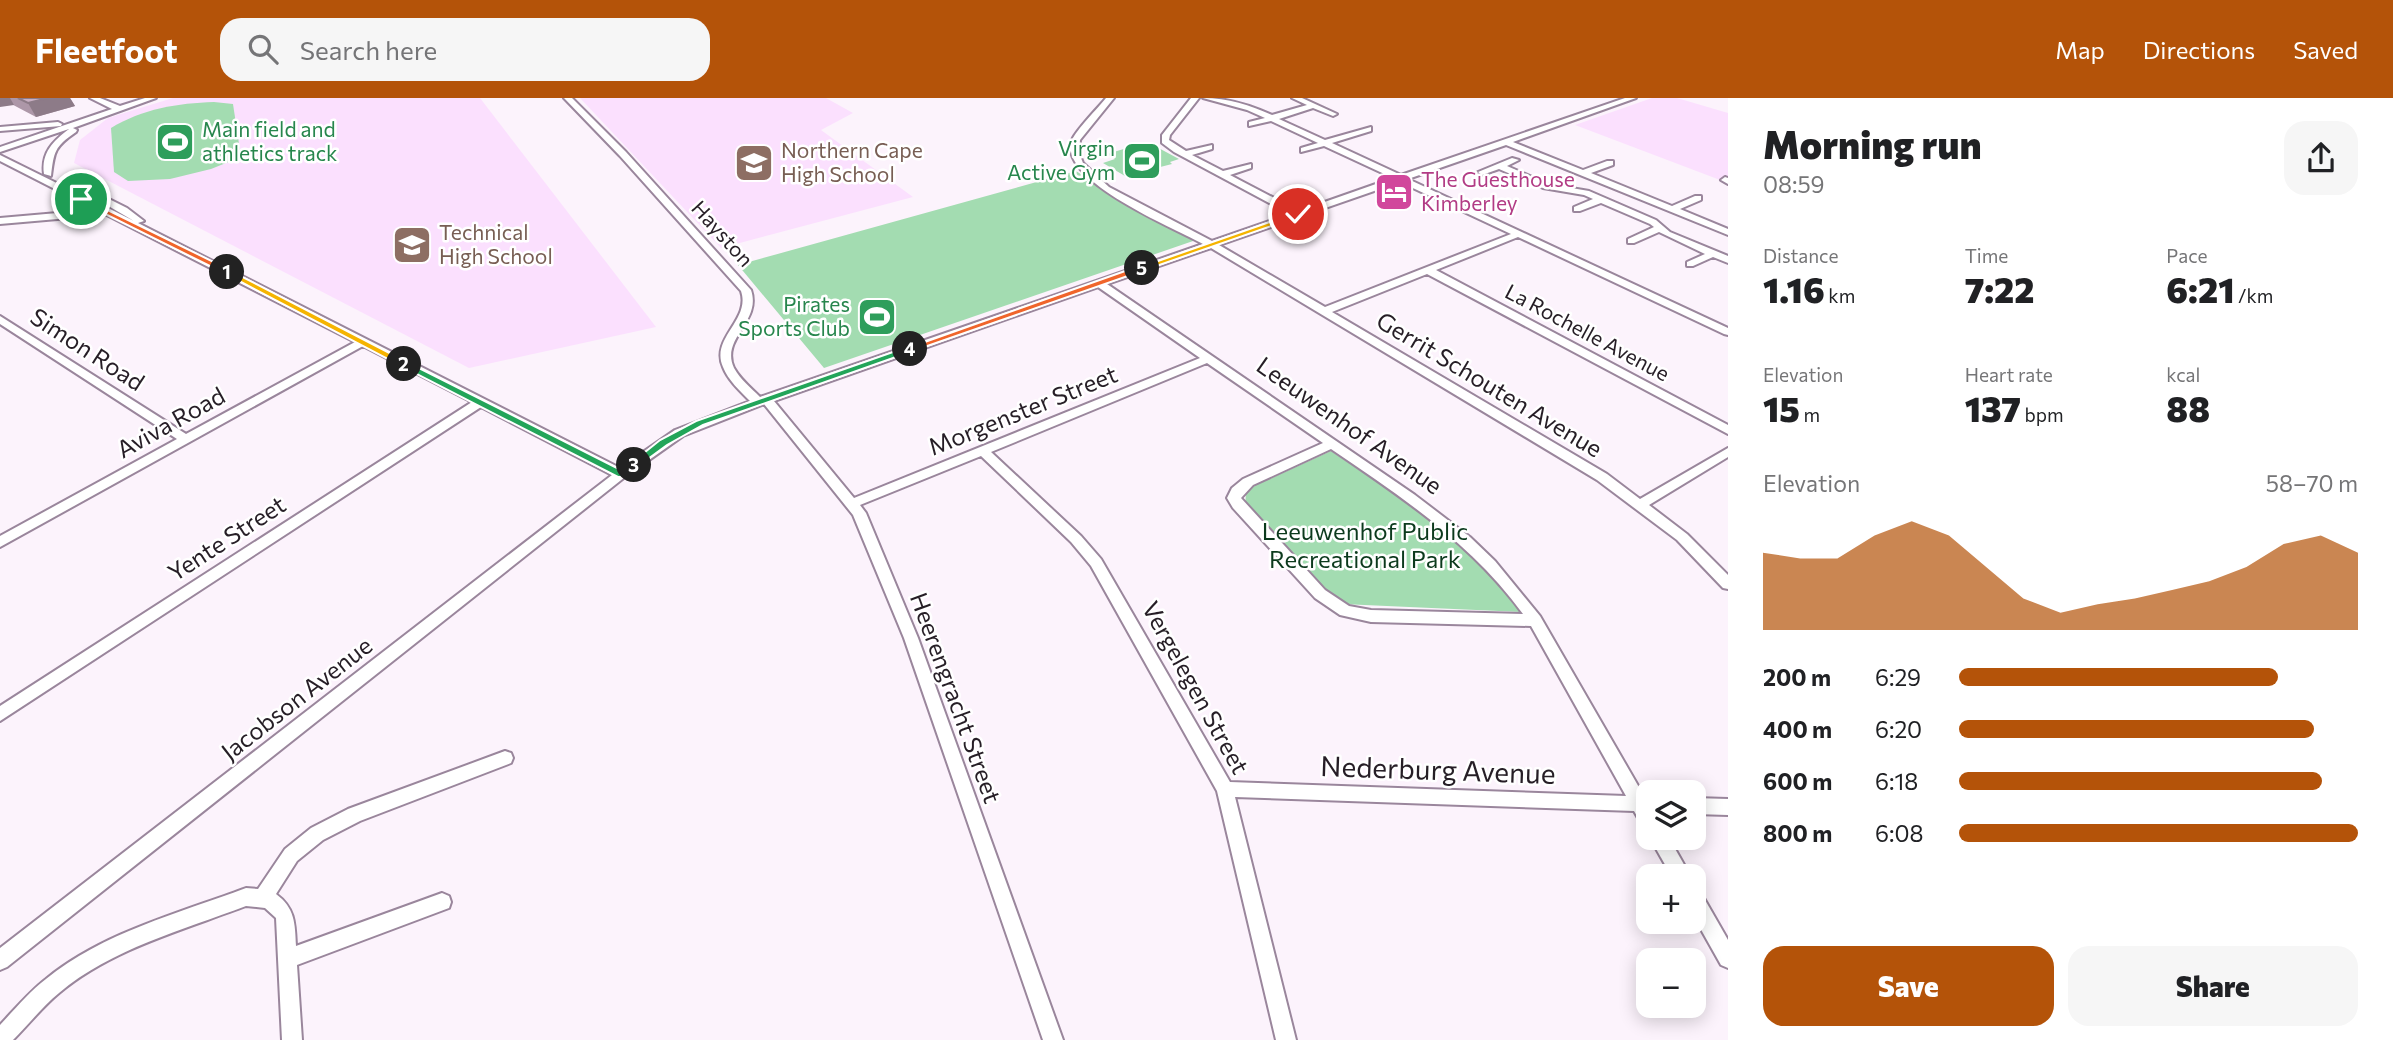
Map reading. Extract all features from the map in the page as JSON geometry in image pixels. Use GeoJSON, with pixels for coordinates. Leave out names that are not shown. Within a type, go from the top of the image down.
{"type":"FeatureCollection","features":[{"type":"Feature","properties":{"kind":"street"},"geometry":{"type":"LineString","coordinates":[[94,98],[119,109]]}},
{"type":"Feature","properties":{"kind":"street"},"geometry":{"type":"LineString","coordinates":[[1,151],[152,98]]}},
{"type":"Feature","properties":{"kind":"street","name":"Hayston"},"geometry":{"type":"LineString","coordinates":[[568,98],[623,154],[749,295],[748,312],[728,343],[725,358],[733,375],[762,401]]}},
{"type":"Feature","properties":{"kind":"street","name":"Gerrit Schouten Avenue"},"geometry":{"type":"LineString","coordinates":[[1110,98],[1079,134],[1075,153],[1079,164],[1106,189],[1212,244],[1602,477],[1682,537],[1728,584]]}},
{"type":"Feature","properties":{"kind":"street"},"geometry":{"type":"LineString","coordinates":[[1195,98],[1165,138],[1170,146],[1298,214]]}},
{"type":"Feature","properties":{"kind":"street"},"geometry":{"type":"LineString","coordinates":[[1207,98],[1243,105],[1272,118],[1728,332]]}},
{"type":"Feature","properties":{"kind":"street"},"geometry":{"type":"LineString","coordinates":[[1296,98],[1333,114]]}},
{"type":"Feature","properties":{"kind":"street","name":"Jacobson Avenue"},"geometry":{"type":"LineString","coordinates":[[0,960],[621,474],[679,433],[762,401],[1632,98]]}},
{"type":"Feature","properties":{"kind":"street"},"geometry":{"type":"LineString","coordinates":[[1252,124],[1313,106]]}},
{"type":"Feature","properties":{"kind":"street"},"geometry":{"type":"LineString","coordinates":[[0,129],[64,123],[106,114]]}},
{"type":"Feature","properties":{"kind":"street"},"geometry":{"type":"LineString","coordinates":[[48,174],[46,165],[51,148],[73,130],[106,114]]}},
{"type":"Feature","properties":{"kind":"street"},"geometry":{"type":"LineString","coordinates":[[1304,150],[1368,129]]}},
{"type":"Feature","properties":{"kind":"street"},"geometry":{"type":"LineString","coordinates":[[1506,142],[1728,232]]}},
{"type":"Feature","properties":{"kind":"street"},"geometry":{"type":"LineString","coordinates":[[1185,154],[1209,147]]}},
{"type":"Feature","properties":{"kind":"street"},"geometry":{"type":"LineString","coordinates":[[1,151],[48,174],[152,234],[621,474]]}},
{"type":"Feature","properties":{"kind":"street"},"geometry":{"type":"LineString","coordinates":[[1,151],[102,204]]}},
{"type":"Feature","properties":{"kind":"street"},"geometry":{"type":"LineString","coordinates":[[1482,172],[1516,160]]}},
{"type":"Feature","properties":{"kind":"street"},"geometry":{"type":"LineString","coordinates":[[1584,173],[1610,163]]}},
{"type":"Feature","properties":{"kind":"street"},"geometry":{"type":"LineString","coordinates":[[1223,174],[1248,166]]}},
{"type":"Feature","properties":{"kind":"street"},"geometry":{"type":"LineString","coordinates":[[1500,166],[1546,186],[1577,190],[1653,222],[1669,235],[1728,260]]}},
{"type":"Feature","properties":{"kind":"street"},"geometry":{"type":"LineString","coordinates":[[1532,191],[1546,186]]}},
{"type":"Feature","properties":{"kind":"street"},"geometry":{"type":"LineString","coordinates":[[1577,209],[1616,186]]}},
{"type":"Feature","properties":{"kind":"street"},"geometry":{"type":"LineString","coordinates":[[1672,209],[1698,198]]}},
{"type":"Feature","properties":{"kind":"street"},"geometry":{"type":"LineString","coordinates":[[0,222],[69,215],[102,204]]}},
{"type":"Feature","properties":{"kind":"street"},"geometry":{"type":"LineString","coordinates":[[1631,241],[1660,228]]}},
{"type":"Feature","properties":{"kind":"street"},"geometry":{"type":"LineString","coordinates":[[1325,312],[1518,234]]}},
{"type":"Feature","properties":{"kind":"street"},"geometry":{"type":"LineString","coordinates":[[1690,264],[1713,254]]}},
{"type":"Feature","properties":{"kind":"street","name":"La Rochelle Avenue"},"geometry":{"type":"LineString","coordinates":[[1428,270],[1728,430]]}},
{"type":"Feature","properties":{"kind":"street","name":"Leeuwenhof Avenue"},"geometry":{"type":"LineString","coordinates":[[1099,283],[1427,510],[1479,551],[1516,591],[1535,620],[1636,792]]}},
{"type":"Feature","properties":{"kind":"street","name":"Simon Road"},"geometry":{"type":"LineString","coordinates":[[0,319],[186,439]]}},
{"type":"Feature","properties":{"kind":"street","name":"Aviva Road"},"geometry":{"type":"LineString","coordinates":[[0,541],[362,342]]}},
{"type":"Feature","properties":{"kind":"street","name":"Morgenster Street"},"geometry":{"type":"LineString","coordinates":[[853,503],[1208,359]]}},
{"type":"Feature","properties":{"kind":"street","name":"Heerengracht Street"},"geometry":{"type":"LineString","coordinates":[[762,401],[853,503],[911,638],[1053,1040]]}},
{"type":"Feature","properties":{"kind":"street","name":"Yente Street"},"geometry":{"type":"LineString","coordinates":[[0,714],[479,402]]}},
{"type":"Feature","properties":{"kind":"street"},"geometry":{"type":"LineString","coordinates":[[1332,444],[1248,482],[1239,488],[1234,498],[1320,594],[1337,608],[1371,616],[1535,620]]}},
{"type":"Feature","properties":{"kind":"street","name":"Vergelegen Street"},"geometry":{"type":"LineString","coordinates":[[982,450],[1076,539],[1096,563],[1225,789],[1286,1040]]}},
{"type":"Feature","properties":{"kind":"street"},"geometry":{"type":"LineString","coordinates":[[1641,504],[1728,452]]}},
{"type":"Feature","properties":{"kind":"street"},"geometry":{"type":"LineString","coordinates":[[263,897],[291,855],[317,834],[354,815],[505,758]]}},
{"type":"Feature","properties":{"kind":"street","name":"Nederburg Avenue"},"geometry":{"type":"LineString","coordinates":[[1225,789],[1636,809]]}},
{"type":"Feature","properties":{"kind":"street"},"geometry":{"type":"LineString","coordinates":[[1706,806],[1728,807]]}},
{"type":"Feature","properties":{"kind":"street"},"geometry":{"type":"LineString","coordinates":[[0,1039],[52,986],[93,958],[219,904],[246,897],[263,897],[274,902],[285,916],[292,1040]]}},
{"type":"Feature","properties":{"kind":"street"},"geometry":{"type":"LineString","coordinates":[[289,958],[442,902]]}},
{"type":"Feature","properties":{"kind":"street"},"geometry":{"type":"LineString","coordinates":[[1706,920],[1728,958]]}},
{"type":"Feature","properties":{"kind":"shaded area","name":"Technical High School"},"geometry":{"type":"Polygon","coordinates":[[[173,98],[480,98],[656,327],[469,368],[74,163],[80,140],[108,118],[173,98]]]}},
{"type":"Feature","properties":{"kind":"shaded area","name":"Northern Cape High School"},"geometry":{"type":"Polygon","coordinates":[[[580,98],[826,98],[853,113],[821,130],[913,197],[721,248],[580,98]]]}},
{"type":"Feature","properties":{"kind":"shaded area"},"geometry":{"type":"Polygon","coordinates":[[[1652,98],[1677,98],[1728,113],[1728,183],[1575,125],[1652,98]]]}},
{"type":"Feature","properties":{"kind":"green space","name":"Main field and athletics track"},"geometry":{"type":"Polygon","coordinates":[[[214,102],[233,104],[241,157],[211,169],[170,179],[128,181],[114,172],[111,128],[135,116],[161,108],[214,102]]]}},
{"type":"Feature","properties":{"kind":"green space","name":"Virgin Active Gym"},"geometry":{"type":"Polygon","coordinates":[[[1137,145],[1142,148],[1153,145],[1179,159],[1170,162],[1172,164],[1125,176],[1103,163],[1115,159],[1107,154],[1137,145]]]}},
{"type":"Feature","properties":{"kind":"green space","name":"Pirates Sports Club"},"geometry":{"type":"Polygon","coordinates":[[[1076,171],[1115,196],[1196,240],[824,368],[738,265],[1076,171]]]}},
{"type":"Feature","properties":{"kind":"green space","name":"Leeuwenhof Public Recreational Park"},"geometry":{"type":"Polygon","coordinates":[[[1331,451],[1420,511],[1480,559],[1521,612],[1342,604],[1313,582],[1245,507],[1246,492],[1331,451]]]}},
{"type":"Feature","properties":{"kind":"building"},"geometry":{"type":"Polygon","coordinates":[[[18,98],[48,98],[28,103],[18,98]]]}},
{"type":"Feature","properties":{"kind":"place","name":"Main field and athletics track"},"geometry":{"type":"Point","coordinates":[175,142]}},
{"type":"Feature","properties":{"kind":"place","name":"Virgin Active Gym"},"geometry":{"type":"Point","coordinates":[1142,161]}},
{"type":"Feature","properties":{"kind":"place","name":"Northern Cape High School"},"geometry":{"type":"Point","coordinates":[754,163]}},
{"type":"Feature","properties":{"kind":"place","name":"The Guesthouse Kimberley"},"geometry":{"type":"Point","coordinates":[1394,192]}},
{"type":"Feature","properties":{"kind":"place","name":"Technical High School"},"geometry":{"type":"Point","coordinates":[412,245]}},
{"type":"Feature","properties":{"kind":"place","name":"Pirates Sports Club"},"geometry":{"type":"Point","coordinates":[877,317]}},
{"type":"Feature","properties":{"kind":"route"},"geometry":{"type":"LineString","coordinates":[[81,199],[621,474],[664,442],[700,423],[1298,214]]}}]}
